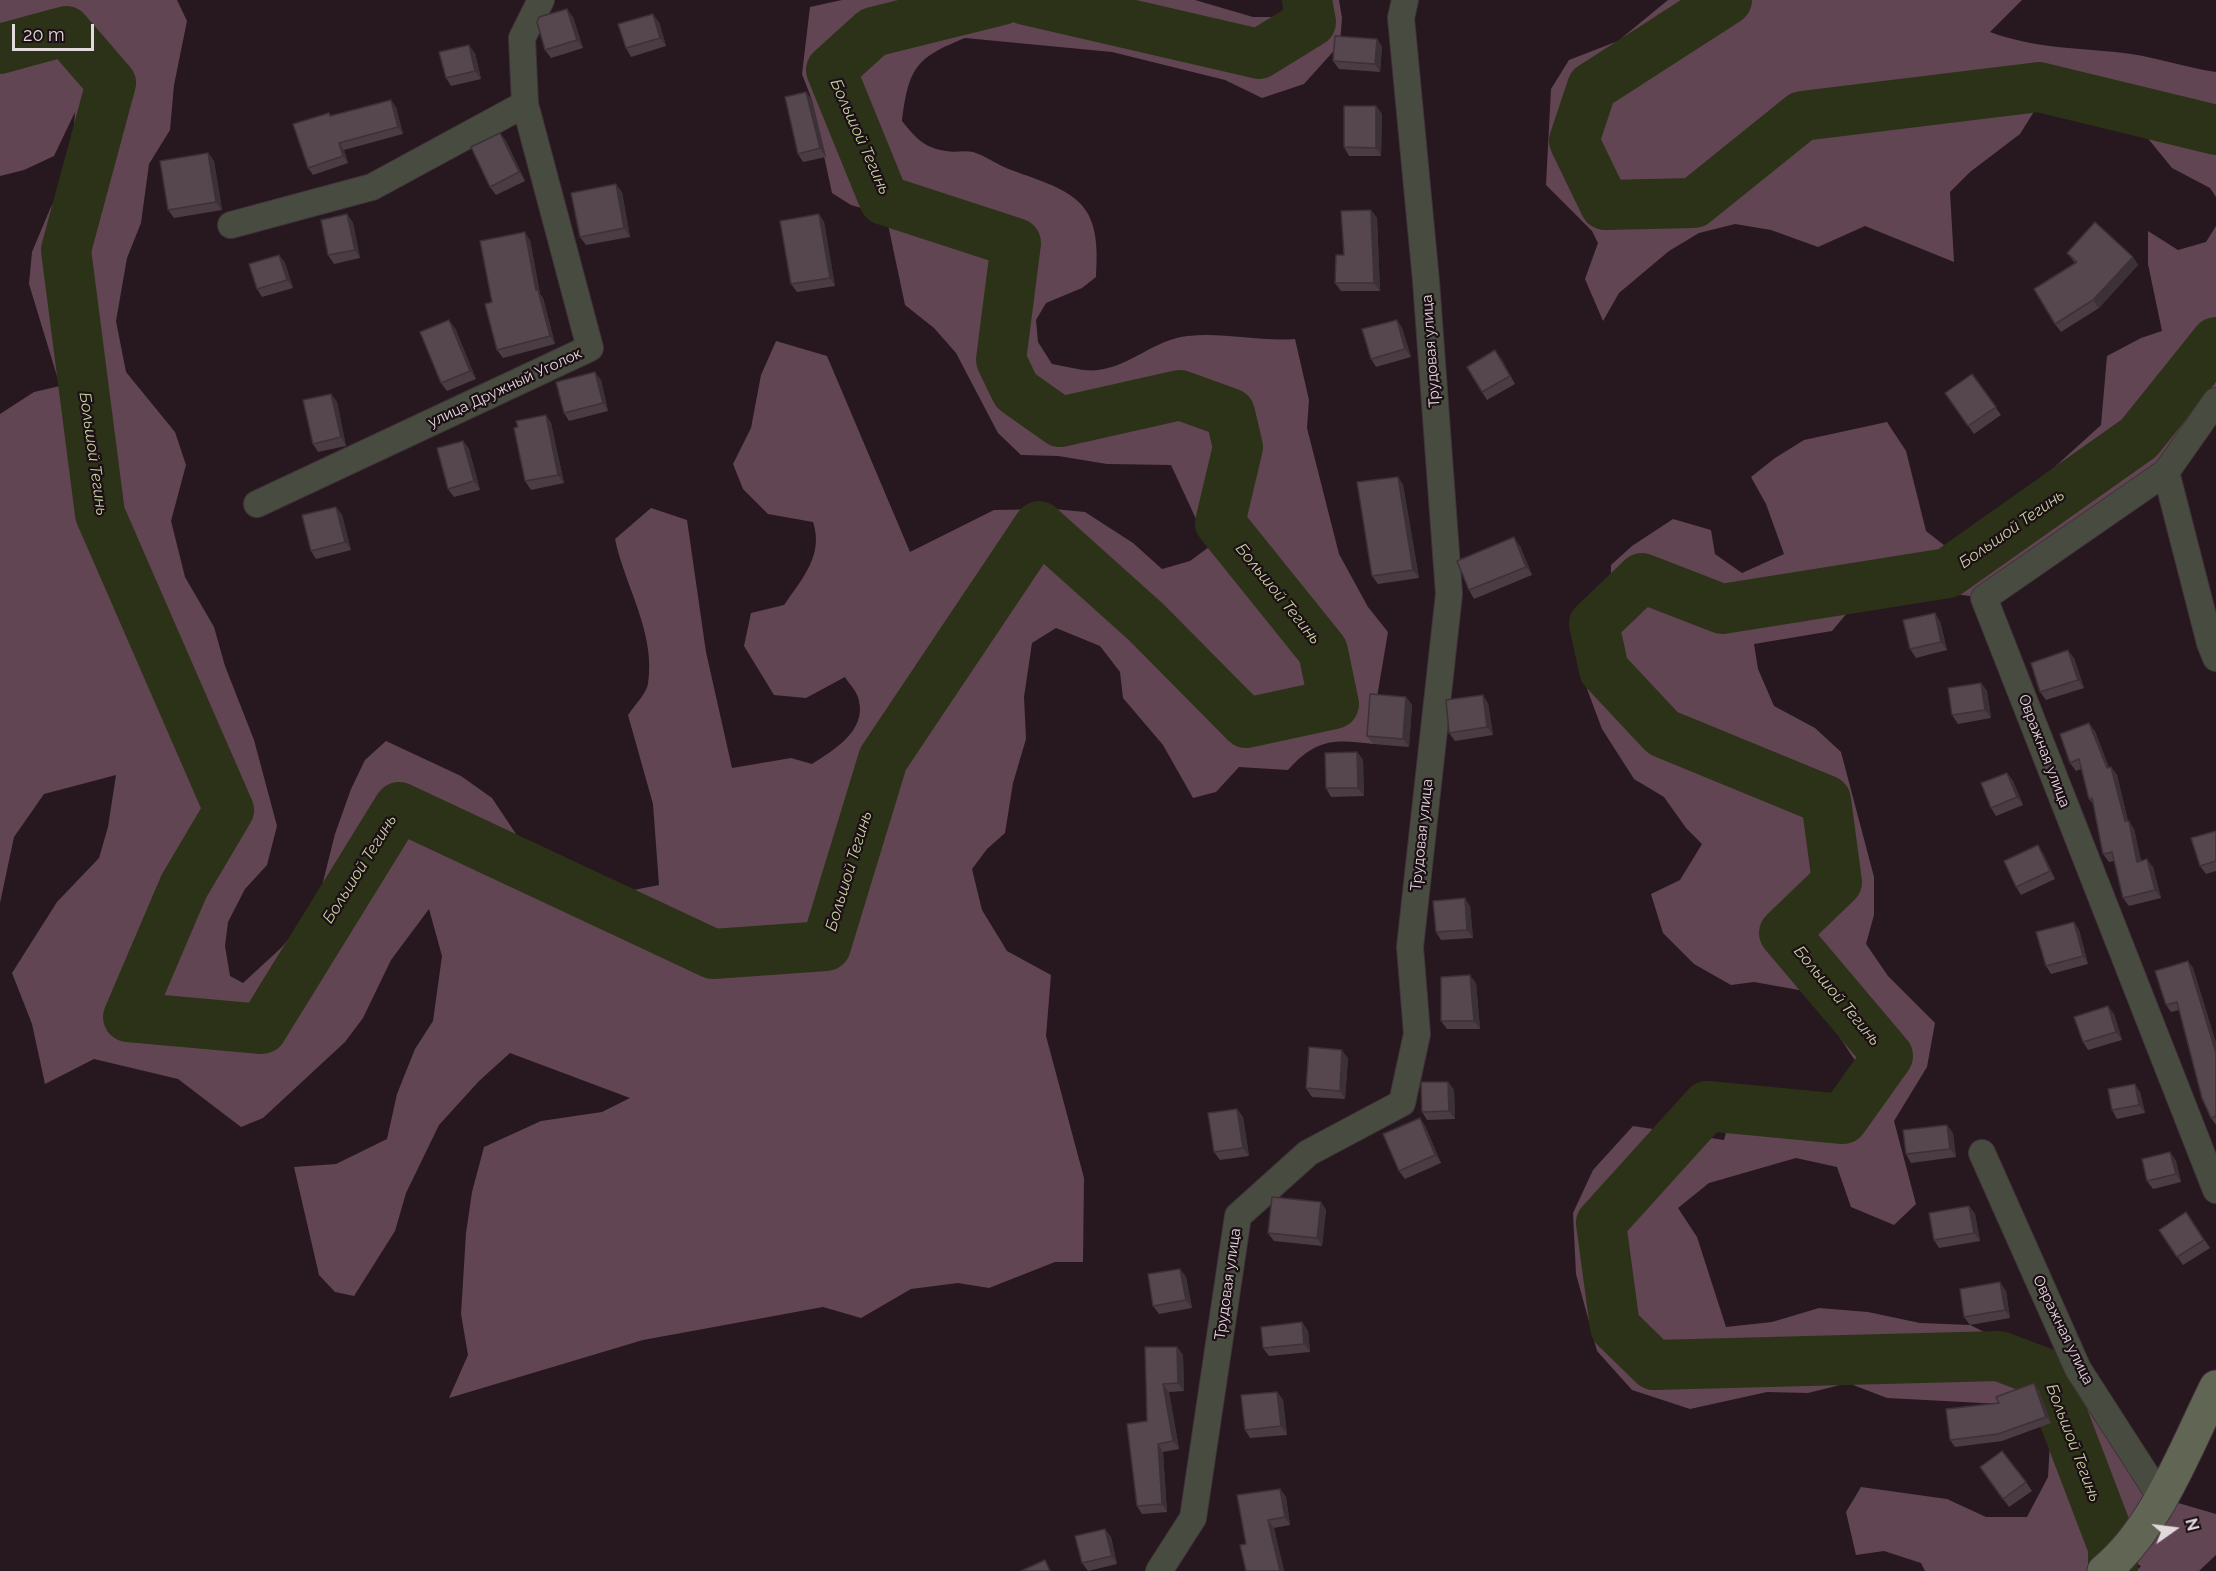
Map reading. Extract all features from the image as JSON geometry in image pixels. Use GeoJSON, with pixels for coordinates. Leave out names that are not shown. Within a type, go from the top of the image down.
{"type":"FeatureCollection","features":[{"type":"Feature","properties":{"kind":"street","name":"улица Дружный Уголок"},"geometry":{"type":"LineString","coordinates":[[257,504],[590,348],[525,104],[522,39],[541,0]]}},
{"type":"Feature","properties":{"kind":"street","name":"Трудовая улица"},"geometry":{"type":"LineString","coordinates":[[1159,1571],[1193,1518],[1238,1216],[1308,1153],[1402,1103],[1417,1034],[1410,947],[1449,594],[1426,281],[1401,18],[1405,0]]}},
{"type":"Feature","properties":{"kind":"street"},"geometry":{"type":"LineString","coordinates":[[231,225],[372,187],[525,104]]}},
{"type":"Feature","properties":{"kind":"street","name":"Овражная улица"},"geometry":{"type":"LineString","coordinates":[[2216,401],[2166,472],[1984,598],[2216,1190]]}},
{"type":"Feature","properties":{"kind":"street"},"geometry":{"type":"LineString","coordinates":[[2166,472],[2216,658]]}},
{"type":"Feature","properties":{"kind":"street","name":"Овражная улица"},"geometry":{"type":"LineString","coordinates":[[1982,1153],[2078,1369],[2161,1498]]}},
{"type":"Feature","properties":{"kind":"street"},"geometry":{"type":"LineString","coordinates":[[2113,1564],[2161,1498],[2216,1387]]}},
{"type":"Feature","properties":{"kind":"shaded area"},"geometry":{"type":"Polygon","coordinates":[[[0,0],[177,0],[187,21],[174,85],[170,130],[149,164],[141,223],[127,258],[116,321],[126,372],[175,432],[186,465],[171,521],[185,577],[214,627],[225,666],[254,740],[277,826],[267,865],[245,889],[228,922],[225,946],[230,976],[243,983],[281,948],[317,906],[335,834],[351,789],[365,760],[386,741],[461,776],[492,798],[522,843],[549,861],[584,874],[608,895],[659,885],[653,804],[628,715],[647,688],[648,646],[615,539],[651,508],[687,520],[706,652],[732,768],[791,758],[812,764],[838,746],[853,730],[858,722],[859,701],[845,677],[806,698],[774,695],[744,646],[751,613],[784,605],[809,566],[816,545],[813,522],[768,514],[743,489],[733,464],[751,428],[761,375],[776,341],[827,356],[910,552],[994,510],[1054,509],[1085,512],[1133,543],[1162,569],[1190,561],[1209,547],[1171,465],[1107,464],[1058,456],[1021,455],[998,433],[956,353],[934,328],[905,305],[886,215],[851,205],[832,193],[812,100],[802,74],[810,7],[842,0],[1195,0],[1253,17],[1297,17],[1295,0],[1339,0],[1342,18],[1340,44],[1304,84],[1262,98],[1225,80],[1112,52],[965,38],[925,59],[917,67],[908,88],[902,121],[916,137],[938,150],[973,152],[1053,186],[1080,203],[1089,215],[1097,251],[1096,277],[1082,288],[1046,303],[1036,320],[1038,342],[1052,364],[1081,370],[1110,368],[1165,342],[1188,336],[1295,339],[1309,400],[1307,428],[1339,554],[1368,607],[1388,632],[1376,703],[1373,744],[1336,742],[1326,744],[1307,752],[1288,770],[1239,767],[1216,792],[1193,798],[1163,745],[1123,698],[1120,672],[1100,646],[1056,628],[1032,643],[1024,697],[1026,739],[1013,783],[1005,833],[987,849],[972,869],[982,910],[1007,951],[1051,975],[1046,1036],[1084,1178],[1083,1262],[1055,1262],[989,1288],[958,1283],[911,1289],[861,1318],[823,1307],[643,1340],[449,1398],[468,1355],[461,1314],[466,1233],[472,1192],[484,1147],[541,1121],[602,1112],[630,1098],[510,1053],[479,1081],[439,1125],[406,1193],[395,1231],[354,1296],[335,1292],[319,1275],[294,1167],[336,1164],[387,1139],[397,1094],[415,1049],[433,1021],[442,956],[429,909],[391,960],[363,1018],[345,1042],[263,1118],[241,1127],[178,1079],[94,1059],[45,1084],[32,1024],[12,973],[57,902],[99,858],[108,827],[116,775],[44,794],[14,837],[0,903],[0,414],[34,392],[60,386],[29,284],[32,252],[50,209],[71,169],[75,112],[54,156],[24,170],[0,176],[0,0]]]}},
{"type":"Feature","properties":{"kind":"shaded area"},"geometry":{"type":"Polygon","coordinates":[[[1668,0],[2022,0],[1990,32],[2026,42],[2131,54],[2216,72],[2216,197],[2210,188],[2172,168],[2137,125],[2078,106],[2035,110],[2020,134],[1970,172],[1950,192],[1954,262],[1865,226],[1818,247],[1771,230],[1735,224],[1699,233],[1669,251],[1619,293],[1603,321],[1585,279],[1598,243],[1592,231],[1546,185],[1551,89],[1569,60],[1618,41],[1668,0]]]}},
{"type":"Feature","properties":{"kind":"shaded area"},"geometry":{"type":"Polygon","coordinates":[[[2216,226],[2216,401],[2166,472],[1984,598],[1948,593],[1896,593],[1848,612],[1832,631],[1754,644],[1758,669],[1774,706],[1815,728],[1841,752],[1874,877],[1874,915],[1866,944],[1888,976],[1935,1023],[1927,1067],[1894,1121],[1916,1204],[1894,1225],[1851,1207],[1837,1167],[1796,1158],[1709,1183],[1678,1208],[1697,1237],[1726,1327],[1772,1322],[1819,1308],[1868,1312],[1920,1323],[1970,1325],[2015,1347],[2055,1360],[2079,1402],[2111,1421],[2161,1498],[2216,1514],[2216,1555],[2199,1571],[2136,1571],[2141,1566],[2122,1556],[2104,1571],[1925,1571],[1921,1563],[1884,1551],[1856,1555],[1846,1512],[1861,1487],[1947,1499],[1986,1517],[2027,1517],[2048,1477],[2051,1423],[2001,1404],[1887,1398],[1848,1383],[1808,1393],[1767,1392],[1690,1409],[1632,1390],[1597,1351],[1576,1274],[1573,1213],[1593,1170],[1633,1126],[1724,1140],[1737,1092],[1843,1097],[1858,1065],[1810,992],[1754,982],[1731,985],[1694,964],[1663,933],[1651,894],[1680,880],[1702,844],[1686,828],[1664,797],[1634,779],[1602,729],[1587,689],[1582,646],[1610,627],[1611,565],[1632,546],[1673,519],[1711,530],[1715,554],[1742,573],[1784,554],[1766,504],[1751,477],[1775,458],[1804,440],[1887,422],[1906,451],[1926,531],[1949,549],[1982,533],[2101,425],[2107,356],[2141,338],[2162,331],[2148,264],[2148,231],[2178,250],[2206,242],[2216,226]]]}},
{"type":"Feature","properties":{"kind":"building"},"geometry":{"type":"Polygon","coordinates":[[[567,9],[577,40],[545,50],[537,22],[539,17],[567,9]]]}},
{"type":"Feature","properties":{"kind":"building"},"geometry":{"type":"Polygon","coordinates":[[[653,14],[660,38],[626,48],[618,24],[653,14]]]}},
{"type":"Feature","properties":{"kind":"building"},"geometry":{"type":"Polygon","coordinates":[[[1335,36],[1377,39],[1375,64],[1333,61],[1335,36]]]}},
{"type":"Feature","properties":{"kind":"building"},"geometry":{"type":"Polygon","coordinates":[[[469,45],[475,71],[446,78],[439,52],[469,45]]]}},
{"type":"Feature","properties":{"kind":"building"},"geometry":{"type":"Polygon","coordinates":[[[806,92],[820,148],[798,154],[785,97],[806,92]]]}},
{"type":"Feature","properties":{"kind":"building"},"geometry":{"type":"Polygon","coordinates":[[[391,100],[398,127],[339,143],[343,156],[308,168],[293,124],[329,113],[330,116],[391,100]]]}},
{"type":"Feature","properties":{"kind":"building"},"geometry":{"type":"Polygon","coordinates":[[[1344,106],[1376,106],[1376,148],[1344,147],[1344,106]]]}},
{"type":"Feature","properties":{"kind":"building"},"geometry":{"type":"Polygon","coordinates":[[[500,133],[519,172],[490,187],[471,147],[500,133]]]}},
{"type":"Feature","properties":{"kind":"building"},"geometry":{"type":"Polygon","coordinates":[[[208,153],[216,202],[168,210],[160,161],[208,153]]]}},
{"type":"Feature","properties":{"kind":"building"},"geometry":{"type":"Polygon","coordinates":[[[616,184],[624,228],[580,237],[571,193],[616,184]]]}},
{"type":"Feature","properties":{"kind":"building"},"geometry":{"type":"Polygon","coordinates":[[[1371,210],[1374,283],[1335,283],[1336,255],[1344,255],[1341,211],[1371,210]]]}},
{"type":"Feature","properties":{"kind":"building"},"geometry":{"type":"Polygon","coordinates":[[[347,214],[355,250],[328,255],[321,220],[347,214]]]}},
{"type":"Feature","properties":{"kind":"building"},"geometry":{"type":"Polygon","coordinates":[[[819,214],[830,278],[791,284],[780,221],[819,214]]]}},
{"type":"Feature","properties":{"kind":"building"},"geometry":{"type":"Polygon","coordinates":[[[2095,222],[2133,257],[2093,300],[2055,324],[2034,289],[2077,262],[2067,253],[2095,222]]]}},
{"type":"Feature","properties":{"kind":"building"},"geometry":{"type":"Polygon","coordinates":[[[525,232],[536,290],[538,290],[550,336],[497,350],[485,304],[492,302],[480,241],[525,232]]]}},
{"type":"Feature","properties":{"kind":"building"},"geometry":{"type":"Polygon","coordinates":[[[279,255],[287,280],[257,289],[249,264],[279,255]]]}},
{"type":"Feature","properties":{"kind":"building"},"geometry":{"type":"Polygon","coordinates":[[[449,320],[470,371],[441,383],[420,332],[449,320]]]}},
{"type":"Feature","properties":{"kind":"building"},"geometry":{"type":"Polygon","coordinates":[[[1397,320],[1405,349],[1371,359],[1362,329],[1397,320]]]}},
{"type":"Feature","properties":{"kind":"building"},"geometry":{"type":"Polygon","coordinates":[[[1495,350],[1510,376],[1482,392],[1467,367],[1495,350]]]}},
{"type":"Feature","properties":{"kind":"building"},"geometry":{"type":"Polygon","coordinates":[[[595,372],[603,403],[564,413],[556,382],[595,372]]]}},
{"type":"Feature","properties":{"kind":"building"},"geometry":{"type":"Polygon","coordinates":[[[1972,374],[1996,407],[1968,426],[1945,393],[1972,374]]]}},
{"type":"Feature","properties":{"kind":"building"},"geometry":{"type":"Polygon","coordinates":[[[331,394],[341,437],[313,444],[303,400],[331,394]]]}},
{"type":"Feature","properties":{"kind":"building"},"geometry":{"type":"Polygon","coordinates":[[[546,415],[558,475],[525,481],[514,428],[518,427],[516,421],[546,415]]]}},
{"type":"Feature","properties":{"kind":"building"},"geometry":{"type":"Polygon","coordinates":[[[463,441],[474,481],[448,489],[437,448],[463,441]]]}},
{"type":"Feature","properties":{"kind":"building"},"geometry":{"type":"Polygon","coordinates":[[[1398,477],[1413,570],[1372,576],[1357,482],[1398,477]]]}},
{"type":"Feature","properties":{"kind":"building"},"geometry":{"type":"Polygon","coordinates":[[[336,507],[345,542],[311,551],[302,515],[336,507]]]}},
{"type":"Feature","properties":{"kind":"building"},"geometry":{"type":"Polygon","coordinates":[[[1514,537],[1526,567],[1469,590],[1457,561],[1514,537]]]}},
{"type":"Feature","properties":{"kind":"building"},"geometry":{"type":"Polygon","coordinates":[[[1935,613],[1941,642],[1910,649],[1903,620],[1935,613]]]}},
{"type":"Feature","properties":{"kind":"building"},"geometry":{"type":"Polygon","coordinates":[[[2068,650],[2078,680],[2040,692],[2031,663],[2068,650]]]}},
{"type":"Feature","properties":{"kind":"building"},"geometry":{"type":"Polygon","coordinates":[[[1981,683],[1985,710],[1952,715],[1948,688],[1981,683]]]}},
{"type":"Feature","properties":{"kind":"building"},"geometry":{"type":"Polygon","coordinates":[[[1370,694],[1406,697],[1403,739],[1367,736],[1370,694]]]}},
{"type":"Feature","properties":{"kind":"building"},"geometry":{"type":"Polygon","coordinates":[[[1483,695],[1487,727],[1449,733],[1446,700],[1483,695]]]}},
{"type":"Feature","properties":{"kind":"building"},"geometry":{"type":"Polygon","coordinates":[[[2089,723],[2107,768],[2111,767],[2125,821],[2129,821],[2137,862],[2147,859],[2155,890],[2123,898],[2112,852],[2103,854],[2092,798],[2089,799],[2079,759],[2070,763],[2060,734],[2089,723]]]}},
{"type":"Feature","properties":{"kind":"building"},"geometry":{"type":"Polygon","coordinates":[[[1357,752],[1358,788],[1326,788],[1325,753],[1357,752]]]}},
{"type":"Feature","properties":{"kind":"building"},"geometry":{"type":"Polygon","coordinates":[[[2007,773],[2017,797],[1991,808],[1981,783],[2007,773]]]}},
{"type":"Feature","properties":{"kind":"building"},"geometry":{"type":"Polygon","coordinates":[[[2216,831],[2216,861],[2200,866],[2191,838],[2216,831]]]}},
{"type":"Feature","properties":{"kind":"building"},"geometry":{"type":"Polygon","coordinates":[[[2038,845],[2050,871],[2016,887],[2004,861],[2038,845]]]}},
{"type":"Feature","properties":{"kind":"building"},"geometry":{"type":"Polygon","coordinates":[[[1465,898],[1467,930],[1436,932],[1433,901],[1465,898]]]}},
{"type":"Feature","properties":{"kind":"building"},"geometry":{"type":"Polygon","coordinates":[[[2074,922],[2083,956],[2046,966],[2036,932],[2074,922]]]}},
{"type":"Feature","properties":{"kind":"building"},"geometry":{"type":"Polygon","coordinates":[[[2188,961],[2216,1053],[2216,1116],[2211,1118],[2202,1098],[2177,1002],[2166,1005],[2155,971],[2188,961]]]}},
{"type":"Feature","properties":{"kind":"building"},"geometry":{"type":"Polygon","coordinates":[[[1470,975],[1474,1021],[1441,1021],[1441,977],[1470,975]]]}},
{"type":"Feature","properties":{"kind":"building"},"geometry":{"type":"Polygon","coordinates":[[[2108,1006],[2116,1032],[2083,1042],[2074,1017],[2108,1006]]]}},
{"type":"Feature","properties":{"kind":"building"},"geometry":{"type":"Polygon","coordinates":[[[1309,1047],[1342,1050],[1340,1091],[1306,1088],[1309,1047]]]}},
{"type":"Feature","properties":{"kind":"building"},"geometry":{"type":"Polygon","coordinates":[[[1421,1082],[1448,1082],[1449,1111],[1422,1112],[1421,1082]]]}},
{"type":"Feature","properties":{"kind":"building"},"geometry":{"type":"Polygon","coordinates":[[[2135,1084],[2139,1105],[2112,1110],[2108,1089],[2135,1084]]]}},
{"type":"Feature","properties":{"kind":"building"},"geometry":{"type":"Polygon","coordinates":[[[1237,1109],[1243,1148],[1214,1152],[1208,1113],[1237,1109]]]}},
{"type":"Feature","properties":{"kind":"building"},"geometry":{"type":"Polygon","coordinates":[[[1420,1118],[1435,1155],[1399,1171],[1383,1134],[1420,1118]]]}},
{"type":"Feature","properties":{"kind":"building"},"geometry":{"type":"Polygon","coordinates":[[[1947,1125],[1950,1149],[1906,1154],[1903,1130],[1947,1125]]]}},
{"type":"Feature","properties":{"kind":"building"},"geometry":{"type":"Polygon","coordinates":[[[2170,1152],[2176,1174],[2147,1181],[2142,1159],[2170,1152]]]}},
{"type":"Feature","properties":{"kind":"building"},"geometry":{"type":"Polygon","coordinates":[[[1272,1197],[1321,1202],[1317,1238],[1268,1233],[1272,1197]]]}},
{"type":"Feature","properties":{"kind":"building"},"geometry":{"type":"Polygon","coordinates":[[[1969,1206],[1974,1233],[1934,1240],[1929,1213],[1969,1206]]]}},
{"type":"Feature","properties":{"kind":"building"},"geometry":{"type":"Polygon","coordinates":[[[2186,1212],[2204,1240],[2177,1257],[2159,1230],[2186,1212]]]}},
{"type":"Feature","properties":{"kind":"building"},"geometry":{"type":"Polygon","coordinates":[[[1180,1269],[1186,1300],[1153,1306],[1148,1274],[1180,1269]]]}},
{"type":"Feature","properties":{"kind":"building"},"geometry":{"type":"Polygon","coordinates":[[[2000,1282],[2005,1310],[1964,1317],[1960,1289],[2000,1282]]]}},
{"type":"Feature","properties":{"kind":"building"},"geometry":{"type":"Polygon","coordinates":[[[1302,1322],[1304,1344],[1263,1348],[1261,1327],[1302,1322]]]}},
{"type":"Feature","properties":{"kind":"building"},"geometry":{"type":"Polygon","coordinates":[[[1145,1347],[1177,1347],[1178,1383],[1163,1384],[1173,1441],[1158,1444],[1162,1504],[1137,1506],[1127,1424],[1147,1421],[1145,1347]]]}},
{"type":"Feature","properties":{"kind":"building"},"geometry":{"type":"Polygon","coordinates":[[[2034,1383],[2046,1417],[1998,1434],[1950,1440],[1946,1409],[1999,1403],[1996,1397],[2034,1383]]]}},
{"type":"Feature","properties":{"kind":"building"},"geometry":{"type":"Polygon","coordinates":[[[1277,1392],[1281,1426],[1245,1430],[1241,1395],[1277,1392]]]}},
{"type":"Feature","properties":{"kind":"building"},"geometry":{"type":"Polygon","coordinates":[[[2002,1451],[2026,1482],[2003,1499],[1980,1467],[2002,1451]]]}},
{"type":"Feature","properties":{"kind":"building"},"geometry":{"type":"Polygon","coordinates":[[[1280,1489],[1285,1517],[1268,1520],[1280,1571],[1246,1571],[1240,1545],[1246,1544],[1237,1495],[1280,1489]]]}},
{"type":"Feature","properties":{"kind":"building"},"geometry":{"type":"Polygon","coordinates":[[[1105,1529],[1112,1556],[1082,1563],[1075,1536],[1105,1529]]]}},
{"type":"Feature","properties":{"kind":"building"},"geometry":{"type":"Polygon","coordinates":[[[1045,1560],[1050,1571],[1021,1571],[1045,1560]]]}},
{"type":"Feature","properties":{"kind":"waterway","name":"Большой Тегинь"},"geometry":{"type":"LineString","coordinates":[[0,49],[66,31],[111,83],[66,250],[100,514],[229,810],[184,886],[128,1017],[262,1029],[399,807],[713,954],[826,946],[883,759],[1039,526],[1146,622],[1246,723],[1334,704],[1323,651],[1220,523],[1238,447],[1230,413],[1180,395],[1060,422],[1016,391],[1001,360],[1016,243],[884,200],[831,70],[873,32],[1002,0]]}},
{"type":"Feature","properties":{"kind":"waterway","name":"Большой Тегинь"},"geometry":{"type":"LineString","coordinates":[[1025,0],[1259,54],[1311,22],[1307,0]]}},
{"type":"Feature","properties":{"kind":"waterway","name":"Большой Тегинь"},"geometry":{"type":"LineString","coordinates":[[1727,0],[1592,87],[1574,141],[1605,205],[1694,203],[1802,116],[2039,87],[2216,130]]}},
{"type":"Feature","properties":{"kind":"waterway","name":"Большой Тегинь"},"geometry":{"type":"LineString","coordinates":[[2113,1571],[2113,1547],[2047,1374],[1999,1356],[1654,1365],[1615,1327],[1601,1223],[1707,1106],[1843,1119],[1888,1056],[1784,933],[1837,882],[1826,800],[1663,733],[1604,670],[1594,624],[1642,578],[1722,609],[1948,573],[2139,438],[2216,342]]}}]}
